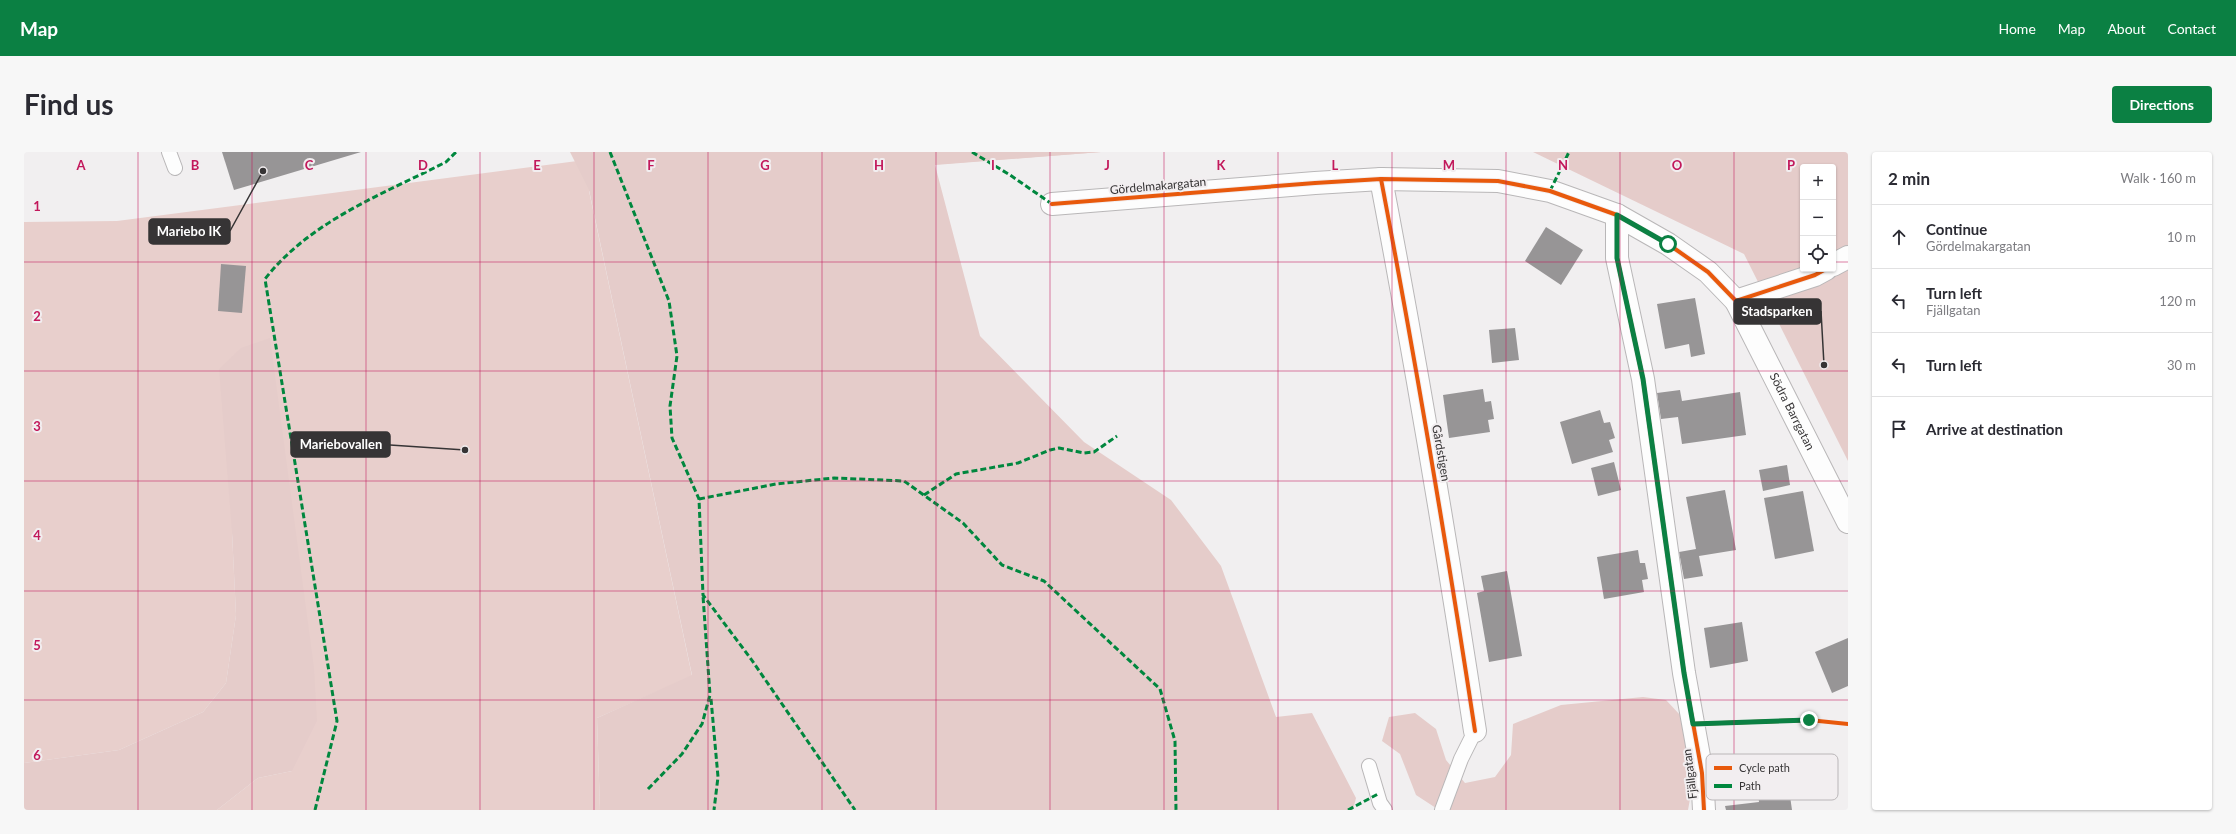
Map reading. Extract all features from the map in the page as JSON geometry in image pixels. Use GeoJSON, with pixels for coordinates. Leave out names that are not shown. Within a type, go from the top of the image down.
{"type":"FeatureCollection","features":[{"type":"Feature","properties":{"kind":"street","name":"Gördelmakargatan"},"geometry":{"type":"LineString","coordinates":[[1052,204],[1381,179],[1498,181],[1550,191],[1617,215],[1668,244],[1708,272],[1736,301]]}},
{"type":"Feature","properties":{"kind":"street","name":"Gårdstigen"},"geometry":{"type":"LineString","coordinates":[[1381,179],[1411,336],[1475,731]]}},
{"type":"Feature","properties":{"kind":"street","name":"Fjällgatan"},"geometry":{"type":"LineString","coordinates":[[1617,215],[1617,258],[1643,379],[1684,673],[1702,773],[1704,810]]}},
{"type":"Feature","properties":{"kind":"street"},"geometry":{"type":"LineString","coordinates":[[1836,263],[1848,257]]}},
{"type":"Feature","properties":{"kind":"street"},"geometry":{"type":"LineString","coordinates":[[1736,301],[1820,272]]}},
{"type":"Feature","properties":{"kind":"street","name":"Södra Barrgatan"},"geometry":{"type":"LineString","coordinates":[[1736,301],[1848,522]]}},
{"type":"Feature","properties":{"kind":"lane"},"geometry":{"type":"LineString","coordinates":[[169,152],[175,168]]}},
{"type":"Feature","properties":{"kind":"lane"},"geometry":{"type":"LineString","coordinates":[[1442,810],[1460,759],[1475,731]]}},
{"type":"Feature","properties":{"kind":"lane"},"geometry":{"type":"LineString","coordinates":[[1369,766],[1380,803],[1385,810]]}},
{"type":"Feature","properties":{"kind":"path"},"geometry":{"type":"LineString","coordinates":[[1693,724],[1809,720]]}},
{"type":"Feature","properties":{"kind":"shaded area"},"geometry":{"type":"Polygon","coordinates":[[[570,152],[1101,152],[935,165],[980,336],[1084,442],[1171,500],[1221,566],[1276,717],[1312,713],[1356,798],[1353,810],[600,810],[597,718],[692,675],[589,190],[570,152]]]}},
{"type":"Feature","properties":{"kind":"shaded area"},"geometry":{"type":"Polygon","coordinates":[[[585,152],[1101,152],[589,191],[692,676],[597,718],[600,810],[217,810],[258,778],[292,771],[232,532],[236,615],[226,683],[203,712],[119,750],[24,763],[24,222],[117,221],[585,160],[585,152]]]}},
{"type":"Feature","properties":{"kind":"shaded area"},"geometry":{"type":"Polygon","coordinates":[[[1533,152],[1848,152],[1848,461],[1744,254],[1533,152]]]}},
{"type":"Feature","properties":{"kind":"shaded area"},"geometry":{"type":"Polygon","coordinates":[[[270,338],[314,668],[317,721],[292,771],[258,778],[217,810],[24,810],[24,763],[119,750],[203,712],[226,683],[236,615],[232,532],[219,369],[241,348],[270,338]]]}},
{"type":"Feature","properties":{"kind":"shaded area"},"geometry":{"type":"Polygon","coordinates":[[[1643,697],[1666,700],[1681,716],[1694,777],[1688,810],[1439,810],[1416,795],[1400,754],[1382,741],[1389,717],[1415,713],[1436,729],[1446,760],[1465,783],[1495,777],[1511,755],[1513,724],[1561,705],[1643,697]]]}},
{"type":"Feature","properties":{"kind":"building"},"geometry":{"type":"Polygon","coordinates":[[[222,152],[361,152],[234,190],[222,152]]]}},
{"type":"Feature","properties":{"kind":"building"},"geometry":{"type":"Polygon","coordinates":[[[1546,227],[1583,250],[1561,285],[1525,261],[1546,227]]]}},
{"type":"Feature","properties":{"kind":"building"},"geometry":{"type":"Polygon","coordinates":[[[221,264],[246,266],[242,313],[218,311],[221,264]]]}},
{"type":"Feature","properties":{"kind":"building"},"geometry":{"type":"Polygon","coordinates":[[[1695,298],[1705,354],[1691,357],[1689,344],[1665,349],[1657,304],[1695,298]]]}},
{"type":"Feature","properties":{"kind":"building"},"geometry":{"type":"Polygon","coordinates":[[[1515,328],[1519,360],[1492,363],[1489,330],[1515,328]]]}},
{"type":"Feature","properties":{"kind":"building"},"geometry":{"type":"Polygon","coordinates":[[[1483,389],[1485,402],[1491,401],[1494,419],[1488,420],[1490,432],[1449,438],[1443,395],[1483,389]]]}},
{"type":"Feature","properties":{"kind":"building"},"geometry":{"type":"Polygon","coordinates":[[[1680,390],[1682,401],[1740,392],[1746,435],[1682,444],[1678,417],[1661,419],[1657,393],[1680,390]]]}},
{"type":"Feature","properties":{"kind":"building"},"geometry":{"type":"Polygon","coordinates":[[[1600,410],[1604,423],[1610,422],[1615,438],[1609,440],[1613,452],[1572,464],[1560,422],[1600,410]]]}},
{"type":"Feature","properties":{"kind":"building"},"geometry":{"type":"Polygon","coordinates":[[[1614,462],[1621,490],[1598,496],[1591,468],[1614,462]]]}},
{"type":"Feature","properties":{"kind":"building"},"geometry":{"type":"Polygon","coordinates":[[[1787,465],[1790,485],[1763,491],[1759,470],[1787,465]]]}},
{"type":"Feature","properties":{"kind":"building"},"geometry":{"type":"Polygon","coordinates":[[[1725,490],[1736,550],[1699,556],[1703,576],[1684,579],[1679,552],[1696,549],[1686,497],[1725,490]]]}},
{"type":"Feature","properties":{"kind":"building"},"geometry":{"type":"Polygon","coordinates":[[[1803,491],[1814,551],[1775,559],[1764,498],[1803,491]]]}},
{"type":"Feature","properties":{"kind":"building"},"geometry":{"type":"Polygon","coordinates":[[[1638,550],[1640,563],[1645,563],[1648,579],[1642,580],[1644,592],[1604,599],[1597,557],[1638,550]]]}},
{"type":"Feature","properties":{"kind":"building"},"geometry":{"type":"Polygon","coordinates":[[[1507,571],[1522,656],[1489,662],[1477,593],[1484,591],[1481,576],[1507,571]]]}},
{"type":"Feature","properties":{"kind":"building"},"geometry":{"type":"Polygon","coordinates":[[[1742,622],[1748,661],[1710,668],[1704,628],[1742,622]]]}},
{"type":"Feature","properties":{"kind":"building"},"geometry":{"type":"Polygon","coordinates":[[[1848,638],[1848,686],[1832,693],[1815,652],[1848,638]]]}},
{"type":"Feature","properties":{"kind":"building"},"geometry":{"type":"Polygon","coordinates":[[[1759,800],[1791,800],[1792,810],[1726,810],[1725,806],[1759,802],[1759,800]]]}},
{"type":"Feature","properties":{"kind":"marked path"},"geometry":{"type":"LineString","coordinates":[[315,810],[337,721],[265,279],[283,259],[303,241],[325,225],[373,198],[446,162],[456,152]]}},
{"type":"Feature","properties":{"kind":"marked path"},"geometry":{"type":"LineString","coordinates":[[610,152],[669,301],[677,356],[670,406],[672,438],[699,499],[703,595],[751,659],[855,810]]}},
{"type":"Feature","properties":{"kind":"marked path"},"geometry":{"type":"LineString","coordinates":[[972,152],[1010,175],[1052,204]]}},
{"type":"Feature","properties":{"kind":"marked path"},"geometry":{"type":"LineString","coordinates":[[1550,191],[1569,152]]}},
{"type":"Feature","properties":{"kind":"marked path"},"geometry":{"type":"LineString","coordinates":[[924,495],[956,474],[1018,463],[1050,450],[1059,448],[1084,453],[1094,452],[1117,436]]}},
{"type":"Feature","properties":{"kind":"marked path"},"geometry":{"type":"LineString","coordinates":[[699,499],[776,484],[834,478],[904,481],[963,523],[1002,565],[1044,581],[1160,689],[1175,741],[1176,810]]}},
{"type":"Feature","properties":{"kind":"marked path"},"geometry":{"type":"LineString","coordinates":[[648,789],[682,754],[702,724],[710,695],[703,596]]}},
{"type":"Feature","properties":{"kind":"marked path"},"geometry":{"type":"LineString","coordinates":[[711,699],[718,777],[714,810]]}},
{"type":"Feature","properties":{"kind":"marked path"},"geometry":{"type":"LineString","coordinates":[[1348,810],[1378,794]]}},
{"type":"Feature","properties":{"kind":"cycle path"},"geometry":{"type":"LineString","coordinates":[[1381,179],[1431,455],[1475,731]]}},
{"type":"Feature","properties":{"kind":"cycle path"},"geometry":{"type":"LineString","coordinates":[[1052,204],[1381,179],[1498,181],[1550,191],[1617,215],[1668,244],[1708,272],[1736,301],[1820,272]]}},
{"type":"Feature","properties":{"kind":"cycle path"},"geometry":{"type":"LineString","coordinates":[[1617,215],[1617,258],[1643,379],[1684,673],[1702,773],[1704,810]]}},
{"type":"Feature","properties":{"kind":"cycle path"},"geometry":{"type":"LineString","coordinates":[[1693,724],[1809,720],[1848,724]]}},
{"type":"Feature","properties":{"kind":"place","name":"Mariebo IK"},"geometry":{"type":"Point","coordinates":[263,171]}},
{"type":"Feature","properties":{"kind":"place","name":"Stadsparken"},"geometry":{"type":"Point","coordinates":[1824,365]}},
{"type":"Feature","properties":{"kind":"place","name":"Mariebovallen"},"geometry":{"type":"Point","coordinates":[465,450]}},
{"type":"Feature","properties":{"kind":"route"},"geometry":{"type":"LineString","coordinates":[[1668,244],[1617,215],[1617,258],[1643,379],[1684,673],[1693,724],[1809,720]]}}]}
